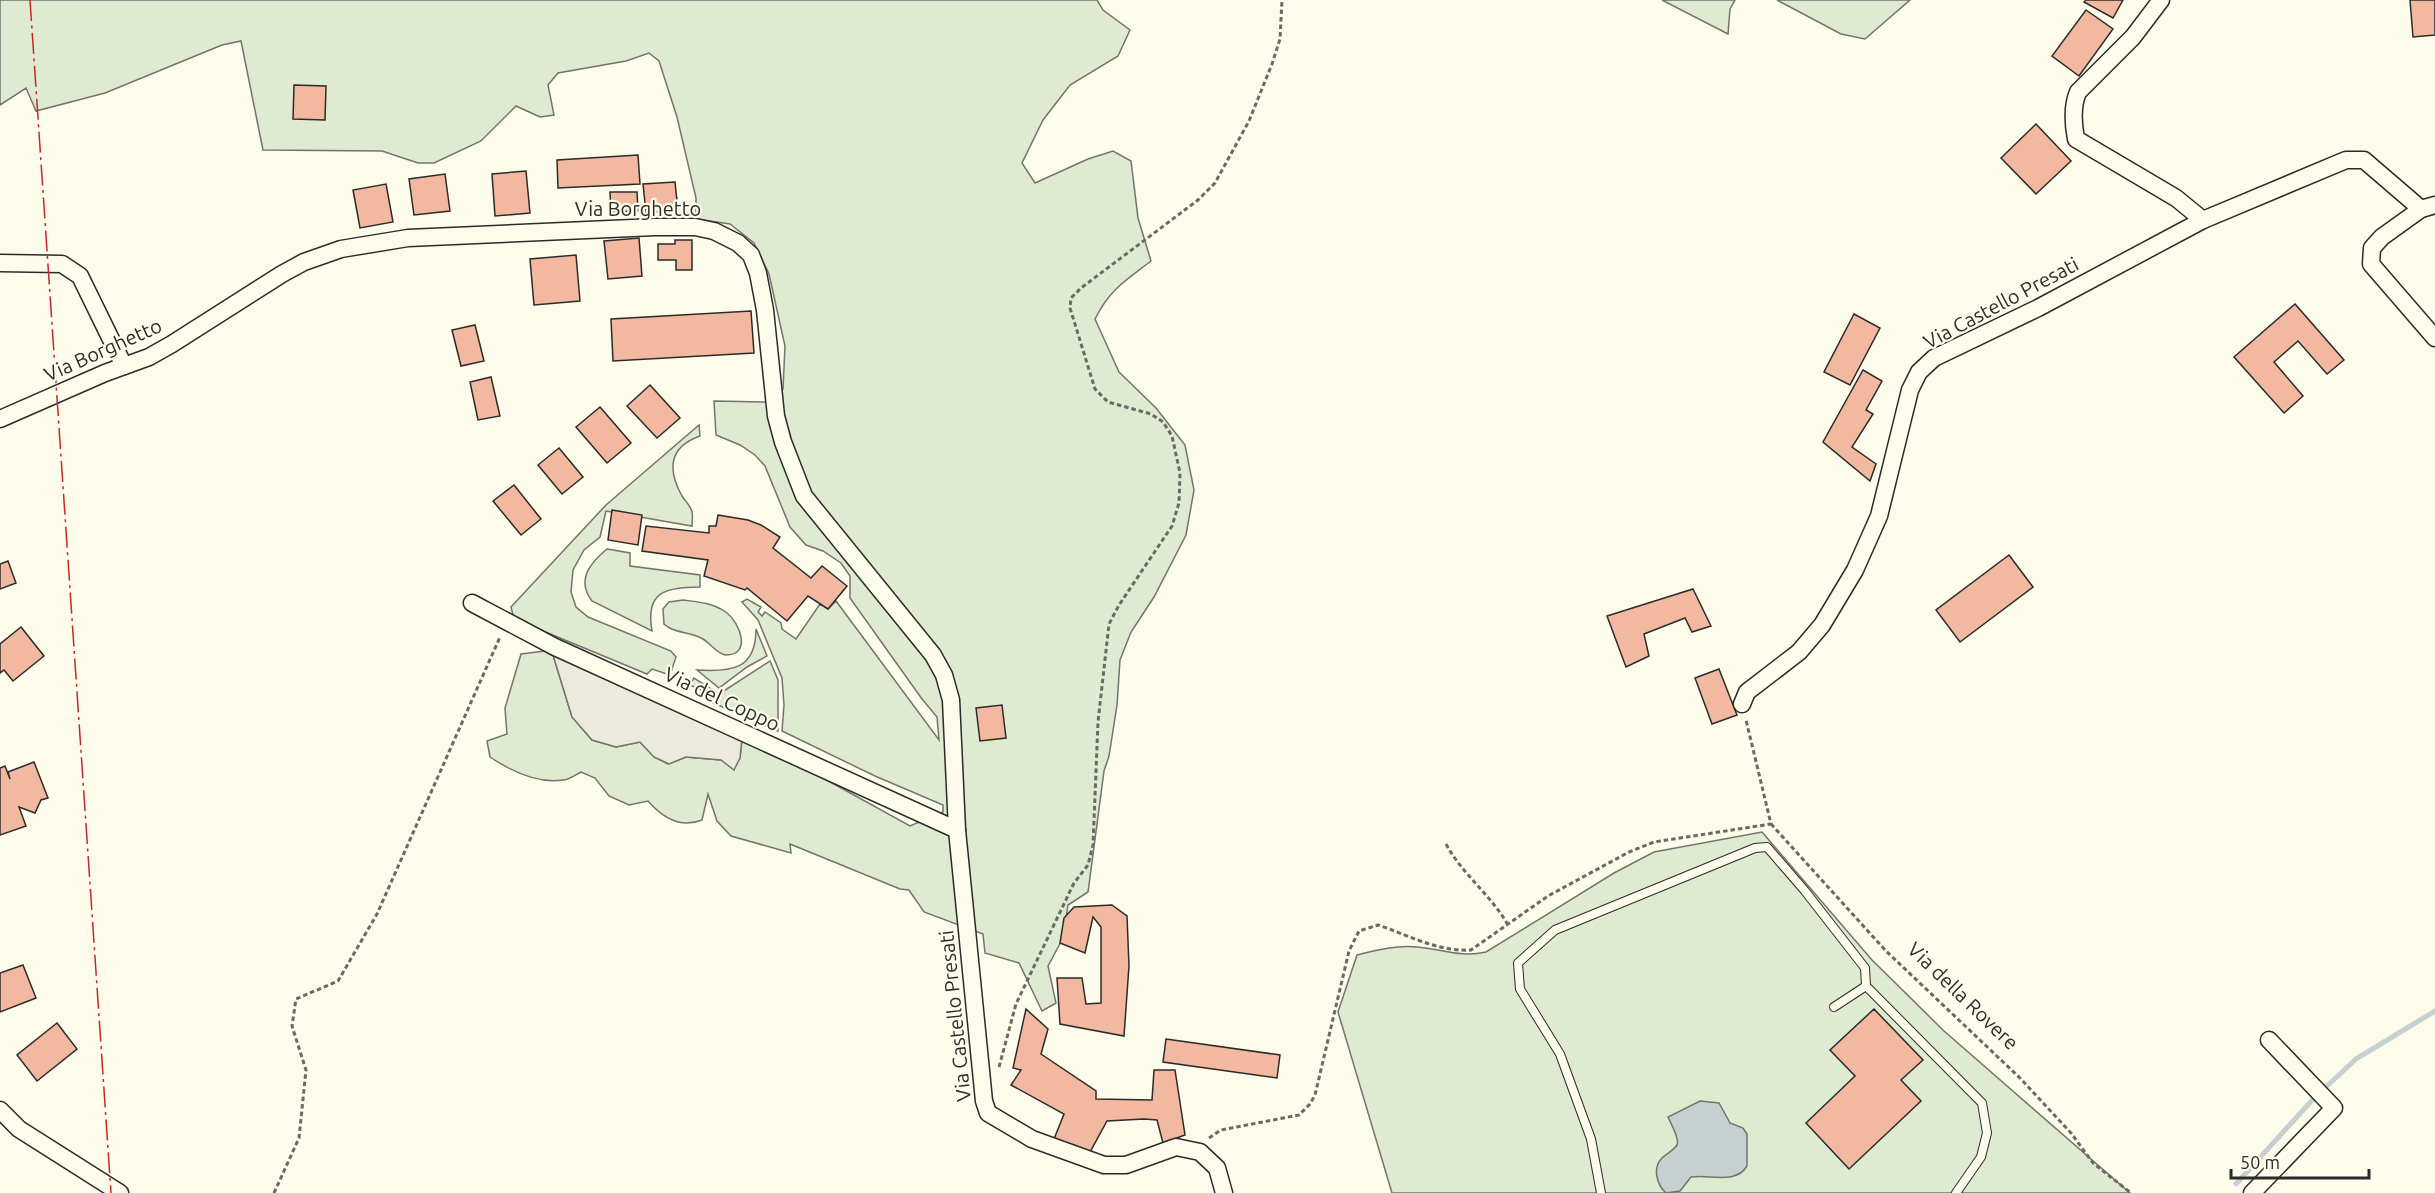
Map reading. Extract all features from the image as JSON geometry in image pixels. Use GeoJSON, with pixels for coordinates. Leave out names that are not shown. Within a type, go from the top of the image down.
{"type":"FeatureCollection","features":[{"type":"Feature","properties":{"kind":"street"},"geometry":{"type":"LineString","coordinates":[[2161,0],[2133,36],[2078,92],[2074,102],[2074,131],[2076,139],[2176,198],[2202,220]]}},
{"type":"Feature","properties":{"kind":"street","name":"Via Castello Presati"},"geometry":{"type":"LineString","coordinates":[[1742,704],[1747,692],[1799,652],[1822,625],[1855,570],[1879,516],[1910,390],[1919,372],[1934,358],[2038,308],[2202,220],[2346,160],[2364,159],[2428,207],[2382,237],[2372,248],[2371,264],[2435,338]]}},
{"type":"Feature","properties":{"kind":"street","name":"Via Borghetto"},"geometry":{"type":"LineString","coordinates":[[0,419],[172,344],[282,274],[304,262],[341,249],[408,238],[655,227],[695,227],[726,236],[751,255],[758,273],[765,310],[776,416],[783,442],[804,496],[933,655],[944,675],[951,700],[957,830]]}},
{"type":"Feature","properties":{"kind":"street"},"geometry":{"type":"LineString","coordinates":[[0,263],[62,264],[80,276],[124,366]]}},
{"type":"Feature","properties":{"kind":"street","name":"Via del Coppo"},"geometry":{"type":"LineString","coordinates":[[472,603],[555,647],[957,830]]}},
{"type":"Feature","properties":{"kind":"street","name":"Via Castello Presati"},"geometry":{"type":"LineString","coordinates":[[957,830],[984,1101],[988,1113],[1032,1139],[1104,1164],[1126,1165],[1176,1147],[1200,1152]]}},
{"type":"Feature","properties":{"kind":"street"},"geometry":{"type":"LineString","coordinates":[[2252,1193],[2334,1108],[2269,1040]]}},
{"type":"Feature","properties":{"kind":"street"},"geometry":{"type":"LineString","coordinates":[[0,1110],[19,1129],[120,1193]]}},
{"type":"Feature","properties":{"kind":"street"},"geometry":{"type":"LineString","coordinates":[[1200,1152],[1217,1168],[1224,1193]]}},
{"type":"Feature","properties":{"kind":"lane"},"geometry":{"type":"LineString","coordinates":[[1601,1193],[1591,1139],[1560,1054],[1520,989],[1518,963],[1555,930],[1755,848],[1767,847],[1805,891],[1865,968],[1866,986],[1982,1103],[1987,1133],[1981,1157],[1956,1193]]}},
{"type":"Feature","properties":{"kind":"lane"},"geometry":{"type":"LineString","coordinates":[[1834,1007],[1866,986]]}},
{"type":"Feature","properties":{"kind":"path"},"geometry":{"type":"LineString","coordinates":[[984,1101],[992,1088],[1004,1054],[1016,1004],[1074,883],[1088,865],[1092,851],[1096,819],[1098,722],[1109,624],[1119,605],[1172,526],[1179,503],[1179,462],[1172,436],[1166,425],[1151,414],[1108,402],[1095,389],[1070,308],[1070,301],[1081,288],[1197,200],[1215,183],[1249,121],[1272,64],[1280,39],[1282,0]]}},
{"type":"Feature","properties":{"kind":"path"},"geometry":{"type":"LineString","coordinates":[[274,1193],[299,1138],[306,1070],[292,1026],[296,999],[338,981],[377,914],[507,621]]}},
{"type":"Feature","properties":{"kind":"path"},"geometry":{"type":"LineString","coordinates":[[1200,1152],[1208,1139],[1221,1130],[1299,1115],[1310,1104],[1315,1095],[1349,951],[1359,931],[1378,925],[1437,947],[1471,950],[1548,896],[1629,852],[1654,842],[1771,824],[1742,704]]}},
{"type":"Feature","properties":{"kind":"path","name":"Via della Rovere"},"geometry":{"type":"LineString","coordinates":[[1771,824],[1886,951],[2020,1078],[2071,1133],[2093,1163],[2131,1193]]}},
{"type":"Feature","properties":{"kind":"path"},"geometry":{"type":"LineString","coordinates":[[1446,844],[1454,860],[1497,906],[1508,925]]}},
{"type":"Feature","properties":{"kind":"green space"},"geometry":{"type":"Polygon","coordinates":[[[0,0],[1097,0],[1103,10],[1130,30],[1118,56],[1070,85],[1043,120],[1022,163],[1035,183],[1088,159],[1113,151],[1131,161],[1138,218],[1151,261],[1112,293],[1095,319],[1119,372],[1156,408],[1185,445],[1194,490],[1186,535],[1154,597],[1131,632],[1120,660],[1117,705],[1109,756],[1104,771],[1088,892],[1068,905],[1063,938],[1048,966],[1056,1003],[1042,1011],[1019,963],[985,953],[983,934],[924,912],[909,890],[900,889],[790,844],[791,853],[731,836],[717,821],[708,794],[702,820],[679,822],[659,812],[648,801],[629,805],[609,796],[595,778],[581,772],[565,780],[544,780],[515,771],[490,757],[487,741],[507,734],[505,708],[521,654],[545,651],[553,655],[572,717],[592,740],[616,747],[640,742],[654,757],[668,764],[686,757],[721,760],[740,758],[742,738],[823,778],[910,826],[943,812],[943,805],[875,776],[782,731],[784,705],[782,678],[758,620],[742,602],[747,599],[761,607],[758,612],[762,616],[765,612],[781,623],[782,629],[796,639],[820,604],[828,609],[836,601],[939,740],[937,717],[850,598],[850,576],[841,563],[823,551],[806,545],[790,527],[765,466],[755,455],[740,445],[716,435],[714,401],[765,402],[783,389],[785,346],[769,274],[754,243],[730,224],[696,219],[696,198],[677,117],[659,61],[649,53],[626,61],[558,73],[548,85],[554,115],[540,117],[516,106],[481,141],[434,163],[418,163],[382,151],[263,150],[241,41],[222,45],[105,93],[36,111],[26,88],[0,105],[0,0]]]}},
{"type":"Feature","properties":{"kind":"green space"},"geometry":{"type":"Polygon","coordinates":[[[1662,0],[1735,0],[1730,9],[1728,34],[1662,0]]]}},
{"type":"Feature","properties":{"kind":"green space"},"geometry":{"type":"Polygon","coordinates":[[[1777,0],[1910,0],[1865,39],[1841,34],[1777,0]]]}},
{"type":"Feature","properties":{"kind":"green space"},"geometry":{"type":"Polygon","coordinates":[[[699,425],[700,436],[682,446],[674,460],[673,468],[677,486],[691,510],[692,526],[606,511],[600,537],[584,550],[573,570],[571,592],[576,607],[588,617],[671,651],[676,657],[670,675],[652,669],[647,674],[514,619],[511,607],[606,505],[699,425]]]}},
{"type":"Feature","properties":{"kind":"green space"},"geometry":{"type":"Polygon","coordinates":[[[607,549],[630,553],[630,566],[700,575],[700,587],[677,588],[660,594],[652,608],[652,631],[592,601],[587,593],[585,579],[587,572],[595,560],[607,549]]]}},
{"type":"Feature","properties":{"kind":"green space"},"geometry":{"type":"Polygon","coordinates":[[[683,600],[711,605],[727,613],[739,631],[741,644],[739,650],[734,654],[723,654],[699,637],[677,631],[664,624],[663,609],[669,602],[683,600]]]}},
{"type":"Feature","properties":{"kind":"green space"},"geometry":{"type":"Polygon","coordinates":[[[756,629],[767,656],[747,667],[719,688],[697,670],[721,670],[739,666],[752,653],[756,629]]]}},
{"type":"Feature","properties":{"kind":"green space"},"geometry":{"type":"Polygon","coordinates":[[[770,661],[778,680],[778,731],[711,702],[712,695],[690,685],[694,678],[719,694],[770,661]]]}},
{"type":"Feature","properties":{"kind":"green space"},"geometry":{"type":"Polygon","coordinates":[[[1762,832],[1872,960],[1944,1031],[2130,1193],[1392,1193],[1338,1012],[1357,955],[1402,947],[1426,948],[1460,954],[1486,952],[1614,873],[1654,852],[1762,832]]]}},
{"type":"Feature","properties":{"kind":"shaded area"},"geometry":{"type":"Polygon","coordinates":[[[553,655],[742,738],[740,758],[734,770],[721,760],[686,757],[669,764],[654,757],[640,742],[616,747],[592,740],[572,717],[553,655]]]}},
{"type":"Feature","properties":{"kind":"shaded area"},"geometry":{"type":"Polygon","coordinates":[[[1700,1101],[1719,1103],[1730,1123],[1743,1128],[1747,1134],[1747,1166],[1742,1172],[1729,1177],[1691,1177],[1680,1191],[1666,1193],[1660,1186],[1656,1171],[1662,1158],[1674,1149],[1678,1142],[1668,1117],[1700,1101]]]}},
{"type":"Feature","properties":{"kind":"building"},"geometry":{"type":"Polygon","coordinates":[[[2086,0],[2123,0],[2113,18],[2084,2],[2086,0]]]}},
{"type":"Feature","properties":{"kind":"building"},"geometry":{"type":"Polygon","coordinates":[[[2410,0],[2435,0],[2435,35],[2413,37],[2410,0]]]}},
{"type":"Feature","properties":{"kind":"building"},"geometry":{"type":"Polygon","coordinates":[[[2086,10],[2113,29],[2079,76],[2052,56],[2086,10]]]}},
{"type":"Feature","properties":{"kind":"building"},"geometry":{"type":"Polygon","coordinates":[[[294,85],[326,86],[325,120],[293,119],[294,85]]]}},
{"type":"Feature","properties":{"kind":"building"},"geometry":{"type":"Polygon","coordinates":[[[2036,124],[2071,161],[2036,194],[2001,158],[2036,124]]]}},
{"type":"Feature","properties":{"kind":"building"},"geometry":{"type":"Polygon","coordinates":[[[638,155],[640,184],[558,188],[557,160],[638,155]]]}},
{"type":"Feature","properties":{"kind":"building"},"geometry":{"type":"Polygon","coordinates":[[[526,171],[530,213],[495,216],[492,174],[526,171]]]}},
{"type":"Feature","properties":{"kind":"building"},"geometry":{"type":"Polygon","coordinates":[[[445,174],[450,211],[414,215],[409,179],[445,174]]]}},
{"type":"Feature","properties":{"kind":"building"},"geometry":{"type":"Polygon","coordinates":[[[675,182],[678,210],[646,213],[643,184],[675,182]]]}},
{"type":"Feature","properties":{"kind":"building"},"geometry":{"type":"Polygon","coordinates":[[[386,184],[393,222],[360,228],[353,190],[386,184]]]}},
{"type":"Feature","properties":{"kind":"building"},"geometry":{"type":"Polygon","coordinates":[[[610,192],[637,192],[638,211],[611,212],[610,192]]]}},
{"type":"Feature","properties":{"kind":"building"},"geometry":{"type":"Polygon","coordinates":[[[639,238],[642,276],[608,279],[604,241],[639,238]]]}},
{"type":"Feature","properties":{"kind":"building"},"geometry":{"type":"Polygon","coordinates":[[[675,240],[692,240],[692,270],[676,270],[676,260],[658,260],[658,244],[675,244],[675,240]]]}},
{"type":"Feature","properties":{"kind":"building"},"geometry":{"type":"Polygon","coordinates":[[[576,255],[580,301],[534,305],[530,259],[576,255]]]}},
{"type":"Feature","properties":{"kind":"building"},"geometry":{"type":"Polygon","coordinates":[[[2295,304],[2344,360],[2327,374],[2298,341],[2274,362],[2303,396],[2284,413],[2234,357],[2295,304]]]}},
{"type":"Feature","properties":{"kind":"building"},"geometry":{"type":"Polygon","coordinates":[[[751,311],[754,353],[613,361],[611,319],[751,311]]]}},
{"type":"Feature","properties":{"kind":"building"},"geometry":{"type":"Polygon","coordinates":[[[1854,314],[1880,328],[1850,385],[1824,372],[1854,314]]]}},
{"type":"Feature","properties":{"kind":"building"},"geometry":{"type":"Polygon","coordinates":[[[475,325],[484,361],[461,366],[452,330],[475,325]]]}},
{"type":"Feature","properties":{"kind":"building"},"geometry":{"type":"Polygon","coordinates":[[[1863,370],[1882,381],[1866,410],[1873,414],[1852,447],[1876,464],[1870,481],[1823,442],[1863,370]]]}},
{"type":"Feature","properties":{"kind":"building"},"geometry":{"type":"Polygon","coordinates":[[[491,377],[500,416],[478,420],[470,382],[491,377]]]}},
{"type":"Feature","properties":{"kind":"building"},"geometry":{"type":"Polygon","coordinates":[[[650,385],[680,418],[657,438],[627,406],[650,385]]]}},
{"type":"Feature","properties":{"kind":"building"},"geometry":{"type":"Polygon","coordinates":[[[600,407],[631,443],[607,463],[576,427],[600,407]]]}},
{"type":"Feature","properties":{"kind":"building"},"geometry":{"type":"Polygon","coordinates":[[[559,448],[583,477],[562,494],[538,465],[559,448]]]}},
{"type":"Feature","properties":{"kind":"building"},"geometry":{"type":"Polygon","coordinates":[[[514,485],[541,519],[521,535],[493,501],[514,485]]]}},
{"type":"Feature","properties":{"kind":"building"},"geometry":{"type":"Polygon","coordinates":[[[612,510],[642,515],[638,545],[608,540],[612,510]]]}},
{"type":"Feature","properties":{"kind":"building"},"geometry":{"type":"Polygon","coordinates":[[[718,515],[748,520],[761,525],[780,537],[773,548],[811,578],[822,566],[847,586],[828,609],[808,596],[787,621],[747,588],[745,590],[704,576],[708,560],[642,551],[646,526],[709,533],[709,526],[716,526],[718,515]]]}},
{"type":"Feature","properties":{"kind":"building"},"geometry":{"type":"Polygon","coordinates":[[[2009,555],[2033,587],[1960,642],[1936,610],[2009,555]]]}},
{"type":"Feature","properties":{"kind":"building"},"geometry":{"type":"Polygon","coordinates":[[[8,561],[16,583],[0,589],[0,564],[8,561]]]}},
{"type":"Feature","properties":{"kind":"building"},"geometry":{"type":"Polygon","coordinates":[[[1693,589],[1711,626],[1692,632],[1685,618],[1644,634],[1649,656],[1626,667],[1607,616],[1693,589]]]}},
{"type":"Feature","properties":{"kind":"building"},"geometry":{"type":"Polygon","coordinates":[[[21,627],[44,656],[13,681],[4,670],[0,673],[0,644],[21,627]]]}},
{"type":"Feature","properties":{"kind":"building"},"geometry":{"type":"Polygon","coordinates":[[[1719,669],[1737,715],[1712,724],[1695,678],[1719,669]]]}},
{"type":"Feature","properties":{"kind":"building"},"geometry":{"type":"Polygon","coordinates":[[[1002,705],[1006,738],[980,741],[976,708],[1002,705]]]}},
{"type":"Feature","properties":{"kind":"building"},"geometry":{"type":"Polygon","coordinates":[[[34,762],[48,798],[41,800],[35,813],[19,807],[26,826],[0,835],[0,768],[5,766],[10,779],[8,772],[34,762]]]}},
{"type":"Feature","properties":{"kind":"building"},"geometry":{"type":"Polygon","coordinates":[[[1112,905],[1127,916],[1129,966],[1124,1036],[1060,1024],[1057,978],[1082,978],[1086,1004],[1101,1003],[1101,927],[1093,917],[1085,953],[1060,943],[1064,918],[1074,907],[1112,905]]]}},
{"type":"Feature","properties":{"kind":"building"},"geometry":{"type":"Polygon","coordinates":[[[23,965],[36,998],[0,1012],[0,973],[23,965]]]}},
{"type":"Feature","properties":{"kind":"building"},"geometry":{"type":"Polygon","coordinates":[[[1026,1009],[1048,1029],[1041,1054],[1096,1091],[1096,1099],[1152,1100],[1154,1070],[1175,1070],[1185,1135],[1163,1143],[1157,1120],[1144,1119],[1107,1121],[1090,1152],[1054,1139],[1064,1114],[1011,1085],[1021,1070],[1013,1068],[1026,1009]]]}},
{"type":"Feature","properties":{"kind":"building"},"geometry":{"type":"Polygon","coordinates":[[[1874,1009],[1923,1060],[1901,1080],[1921,1101],[1849,1169],[1806,1123],[1855,1076],[1830,1050],[1874,1009]]]}},
{"type":"Feature","properties":{"kind":"building"},"geometry":{"type":"Polygon","coordinates":[[[57,1023],[77,1049],[37,1081],[17,1055],[57,1023]]]}},
{"type":"Feature","properties":{"kind":"building"},"geometry":{"type":"Polygon","coordinates":[[[1166,1039],[1280,1055],[1277,1078],[1163,1062],[1166,1039]]]}},
{"type":"Feature","properties":{"kind":"waterway"},"geometry":{"type":"LineString","coordinates":[[2236,1184],[2315,1097],[2356,1059],[2435,1011]]}},
{"type":"Feature","properties":{"kind":"power"},"geometry":{"type":"LineString","coordinates":[[30,0],[111,1193]]}}]}
